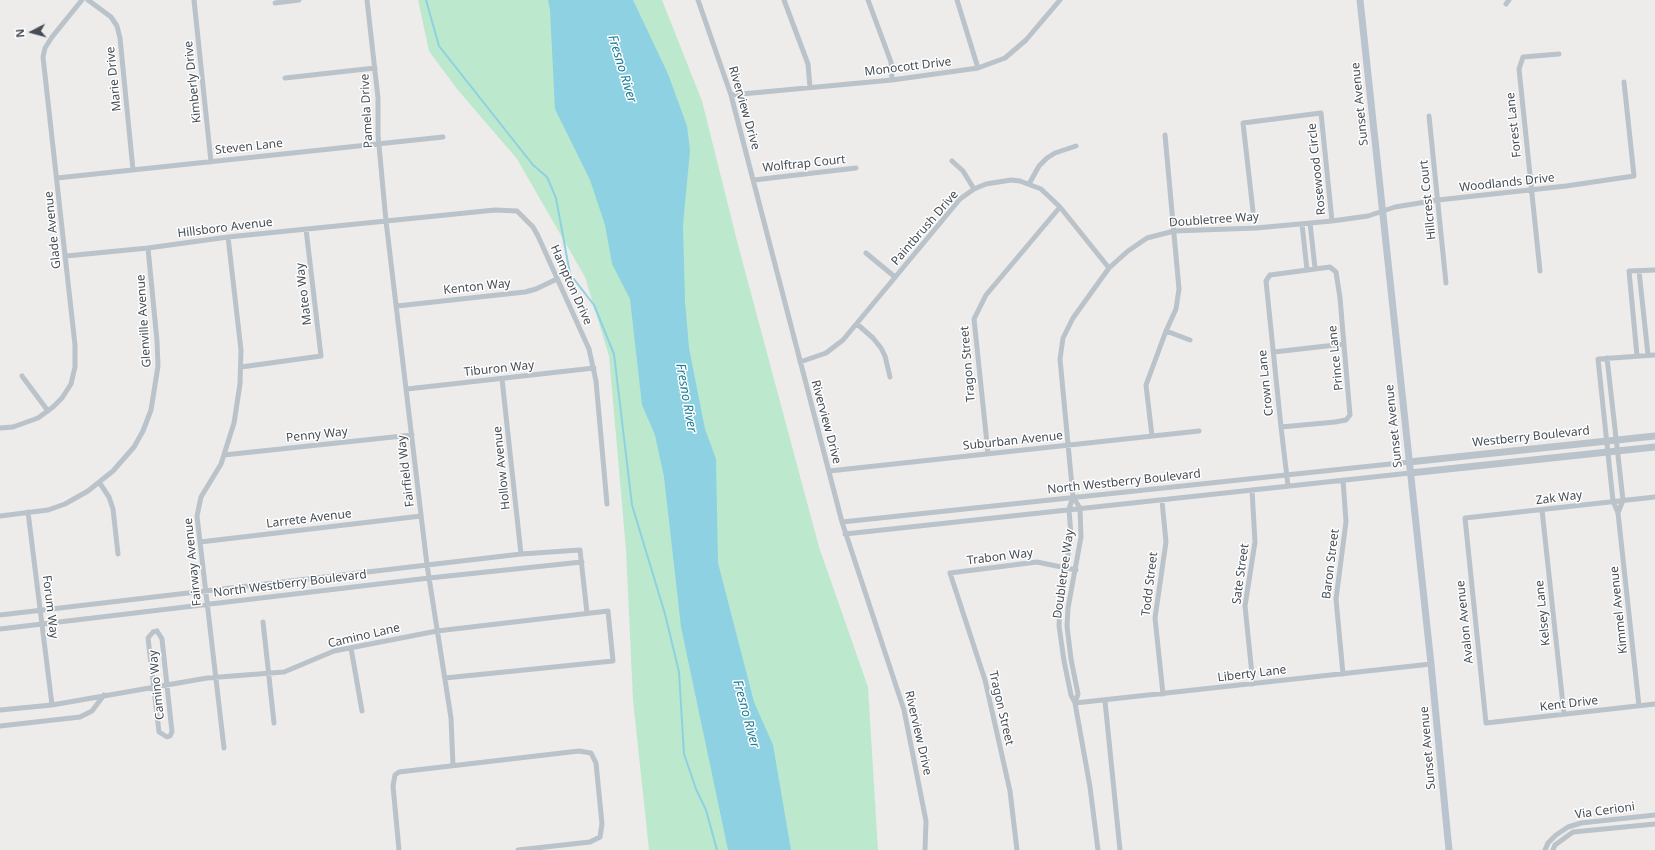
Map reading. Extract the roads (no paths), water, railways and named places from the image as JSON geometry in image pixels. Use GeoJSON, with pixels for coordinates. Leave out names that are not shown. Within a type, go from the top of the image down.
{"type":"FeatureCollection","features":[{"type":"Feature","properties":{"kind":"main road","name":"Sunset Avenue"},"geometry":{"type":"LineString","coordinates":[[1360,0],[1431,664],[1448,850]]}},
{"type":"Feature","properties":{"kind":"street","name":"Glade Avenue"},"geometry":{"type":"LineString","coordinates":[[0,428],[21,424],[38,418],[48,411],[62,398],[71,384],[75,367],[76,345],[43,57],[45,48],[52,37],[82,0]]}},
{"type":"Feature","properties":{"kind":"street","name":"Marie Drive"},"geometry":{"type":"LineString","coordinates":[[88,0],[111,17],[120,38],[133,170]]}},
{"type":"Feature","properties":{"kind":"street","name":"Kimberly Drive"},"geometry":{"type":"LineString","coordinates":[[194,0],[211,162]]}},
{"type":"Feature","properties":{"kind":"street"},"geometry":{"type":"LineString","coordinates":[[275,3],[299,0]]}},
{"type":"Feature","properties":{"kind":"street","name":"Pamela Drive"},"geometry":{"type":"LineString","coordinates":[[367,0],[378,98],[379,143],[386,221]]}},
{"type":"Feature","properties":{"kind":"street","name":"Riverview Drive"},"geometry":{"type":"LineString","coordinates":[[698,0],[731,95],[845,534],[904,710],[926,821],[925,850]]}},
{"type":"Feature","properties":{"kind":"street"},"geometry":{"type":"LineString","coordinates":[[784,0],[808,64],[810,87]]}},
{"type":"Feature","properties":{"kind":"street"},"geometry":{"type":"LineString","coordinates":[[868,0],[891,62],[892,80]]}},
{"type":"Feature","properties":{"kind":"street"},"geometry":{"type":"LineString","coordinates":[[957,0],[978,68]]}},
{"type":"Feature","properties":{"kind":"street","name":"Monocott Drive"},"geometry":{"type":"LineString","coordinates":[[731,95],[892,80],[978,68],[1005,58],[1026,40],[1060,0]]}},
{"type":"Feature","properties":{"kind":"street","name":"Forest Lane"},"geometry":{"type":"LineString","coordinates":[[1540,271],[1519,69],[1523,57],[1559,54]]}},
{"type":"Feature","properties":{"kind":"street"},"geometry":{"type":"LineString","coordinates":[[285,78],[375,68]]}},
{"type":"Feature","properties":{"kind":"street","name":"Woodlands Drive"},"geometry":{"type":"LineString","coordinates":[[1382,212],[1395,207],[1438,200],[1531,190],[1634,176],[1624,82]]}},
{"type":"Feature","properties":{"kind":"street","name":"Rosewood Circle"},"geometry":{"type":"LineString","coordinates":[[1252,209],[1243,123],[1321,113],[1332,221]]}},
{"type":"Feature","properties":{"kind":"street","name":"Hillcrest Court"},"geometry":{"type":"LineString","coordinates":[[1429,116],[1446,283]]}},
{"type":"Feature","properties":{"kind":"street"},"geometry":{"type":"LineString","coordinates":[[1152,436],[1146,385],[1166,331],[1176,309],[1179,289],[1164,134]]}},
{"type":"Feature","properties":{"kind":"street","name":"Steven Lane"},"geometry":{"type":"LineString","coordinates":[[57,178],[443,137]]}},
{"type":"Feature","properties":{"kind":"street"},"geometry":{"type":"LineString","coordinates":[[1029,184],[1039,166],[1047,158],[1059,151],[1076,146]]}},
{"type":"Feature","properties":{"kind":"street"},"geometry":{"type":"LineString","coordinates":[[952,161],[963,171],[974,189]]}},
{"type":"Feature","properties":{"kind":"street","name":"Wolftrap Court"},"geometry":{"type":"LineString","coordinates":[[754,180],[856,168]]}},
{"type":"Feature","properties":{"kind":"street","name":"Paintbrush Drive"},"geometry":{"type":"LineString","coordinates":[[800,362],[826,352],[843,340],[960,200],[974,189],[998,181],[1016,181],[1029,184],[1050,196],[1109,268]]}},
{"type":"Feature","properties":{"kind":"street","name":"Tragon Street"},"geometry":{"type":"LineString","coordinates":[[988,453],[976,350],[974,319],[986,295],[1060,207]]}},
{"type":"Feature","properties":{"kind":"street","name":"Hampton Drive"},"geometry":{"type":"LineString","coordinates":[[386,221],[495,210],[517,211],[535,232],[589,349],[594,368],[607,504]]}},
{"type":"Feature","properties":{"kind":"street","name":"Doubletree Way"},"geometry":{"type":"LineString","coordinates":[[1098,850],[1090,787],[1075,703],[1071,695],[1064,661],[1059,626],[1060,606],[1071,536],[1069,509],[1073,497],[1060,359],[1063,338],[1073,318],[1109,268],[1128,251],[1147,238],[1174,231],[1256,228],[1302,224],[1332,221],[1382,212]]}},
{"type":"Feature","properties":{"kind":"street","name":"Hillsboro Avenue"},"geometry":{"type":"LineString","coordinates":[[66,256],[148,248],[228,237],[386,221]]}},
{"type":"Feature","properties":{"kind":"street","name":"Fairfield Way"},"geometry":{"type":"LineString","coordinates":[[386,221],[427,565],[451,718],[453,766]]}},
{"type":"Feature","properties":{"kind":"street"},"geometry":{"type":"LineString","coordinates":[[1302,224],[1307,270],[1315,268],[1310,223]]}},
{"type":"Feature","properties":{"kind":"street","name":"Mateo Way"},"geometry":{"type":"LineString","coordinates":[[241,367],[321,356],[306,229]]}},
{"type":"Feature","properties":{"kind":"street","name":"Fairway Avenue"},"geometry":{"type":"LineString","coordinates":[[224,748],[196,516],[201,497],[221,464],[224,455],[234,423],[240,384],[241,350],[228,237]]}},
{"type":"Feature","properties":{"kind":"street","name":"Glenville Avenue"},"geometry":{"type":"LineString","coordinates":[[0,516],[48,510],[64,504],[88,491],[112,471],[134,447],[143,431],[151,410],[156,388],[158,366],[148,248]]}},
{"type":"Feature","properties":{"kind":"street"},"geometry":{"type":"LineString","coordinates":[[866,253],[896,277]]}},
{"type":"Feature","properties":{"kind":"street","name":"Prince Lane"},"geometry":{"type":"LineString","coordinates":[[1281,427],[1335,422],[1346,420],[1350,415],[1340,298],[1336,272],[1330,267],[1315,268]]}},
{"type":"Feature","properties":{"kind":"street","name":"Crown Lane"},"geometry":{"type":"LineString","coordinates":[[1288,486],[1266,285],[1270,275],[1307,270]]}},
{"type":"Feature","properties":{"kind":"street"},"geometry":{"type":"LineString","coordinates":[[1638,356],[1629,271],[1655,270]]}},
{"type":"Feature","properties":{"kind":"street"},"geometry":{"type":"LineString","coordinates":[[1639,271],[1648,355]]}},
{"type":"Feature","properties":{"kind":"street","name":"Kenton Way"},"geometry":{"type":"LineString","coordinates":[[397,306],[525,292],[536,289],[557,279]]}},
{"type":"Feature","properties":{"kind":"street"},"geometry":{"type":"LineString","coordinates":[[857,324],[873,338],[881,348],[885,356],[890,377]]}},
{"type":"Feature","properties":{"kind":"street"},"geometry":{"type":"LineString","coordinates":[[1166,331],[1190,340]]}},
{"type":"Feature","properties":{"kind":"street"},"geometry":{"type":"LineString","coordinates":[[1274,352],[1344,344]]}},
{"type":"Feature","properties":{"kind":"street"},"geometry":{"type":"LineString","coordinates":[[1607,358],[1655,355]]}},
{"type":"Feature","properties":{"kind":"street","name":"Kimmel Avenue"},"geometry":{"type":"LineString","coordinates":[[1618,513],[1623,500],[1607,358],[1598,359],[1605,441],[1612,501],[1618,513],[1639,706]]}},
{"type":"Feature","properties":{"kind":"street","name":"Tiburon Way"},"geometry":{"type":"LineString","coordinates":[[406,389],[594,368]]}},
{"type":"Feature","properties":{"kind":"street"},"geometry":{"type":"LineString","coordinates":[[22,376],[48,411]]}},
{"type":"Feature","properties":{"kind":"street","name":"Hollow Avenue"},"geometry":{"type":"LineString","coordinates":[[502,379],[521,554]]}},
{"type":"Feature","properties":{"kind":"street","name":"Suburban Avenue"},"geometry":{"type":"LineString","coordinates":[[829,471],[1199,431]]}},
{"type":"Feature","properties":{"kind":"street","name":"Penny Way"},"geometry":{"type":"LineString","coordinates":[[224,455],[412,435]]}},
{"type":"Feature","properties":{"kind":"street","name":"Westberry Boulevard"},"geometry":{"type":"LineString","coordinates":[[1409,462],[1655,436]]}},
{"type":"Feature","properties":{"kind":"street","name":"Westberry Boulevard"},"geometry":{"type":"LineString","coordinates":[[1410,473],[1655,447]]}},
{"type":"Feature","properties":{"kind":"street","name":"North Westberry Boulevard"},"geometry":{"type":"LineString","coordinates":[[842,522],[1409,462]]}},
{"type":"Feature","properties":{"kind":"street","name":"North Westberry Boulevard"},"geometry":{"type":"LineString","coordinates":[[845,534],[1069,509],[1162,501],[1410,473]]}},
{"type":"Feature","properties":{"kind":"street","name":"Baron Street"},"geometry":{"type":"LineString","coordinates":[[1343,480],[1346,522],[1336,599],[1343,674]]}},
{"type":"Feature","properties":{"kind":"street"},"geometry":{"type":"LineString","coordinates":[[99,482],[109,497],[118,554]]}},
{"type":"Feature","properties":{"kind":"street","name":"Sate Street"},"geometry":{"type":"LineString","coordinates":[[1252,490],[1256,526],[1245,606],[1253,684]]}},
{"type":"Feature","properties":{"kind":"street","name":"Doubletree Way"},"geometry":{"type":"LineString","coordinates":[[1073,497],[1080,508],[1081,537],[1068,608],[1067,626],[1071,659],[1078,694],[1075,703]]}},
{"type":"Feature","properties":{"kind":"street","name":"Zak Way"},"geometry":{"type":"LineString","coordinates":[[1464,518],[1655,497]]}},
{"type":"Feature","properties":{"kind":"street","name":"Todd Street"},"geometry":{"type":"LineString","coordinates":[[1162,501],[1166,542],[1155,618],[1163,694]]}},
{"type":"Feature","properties":{"kind":"street","name":"Kelsey Lane"},"geometry":{"type":"LineString","coordinates":[[1542,510],[1564,714]]}},
{"type":"Feature","properties":{"kind":"street","name":"Forum Way"},"geometry":{"type":"LineString","coordinates":[[28,512],[52,705]]}},
{"type":"Feature","properties":{"kind":"street","name":"Larrete Avenue"},"geometry":{"type":"LineString","coordinates":[[200,542],[421,516]]}},
{"type":"Feature","properties":{"kind":"street","name":"Avalon Avenue"},"geometry":{"type":"LineString","coordinates":[[1464,518],[1486,723]]}},
{"type":"Feature","properties":{"kind":"street","name":"North Westberry Boulevard"},"geometry":{"type":"LineString","coordinates":[[0,615],[521,554],[580,550],[582,562],[429,578],[0,628]]}},
{"type":"Feature","properties":{"kind":"street"},"geometry":{"type":"LineString","coordinates":[[582,562],[587,613]]}},
{"type":"Feature","properties":{"kind":"street","name":"Trabon Way"},"geometry":{"type":"LineString","coordinates":[[950,573],[1037,562],[1076,570]]}},
{"type":"Feature","properties":{"kind":"street","name":"Tragon Street"},"geometry":{"type":"LineString","coordinates":[[950,573],[985,680],[1010,791],[1017,850]]}},
{"type":"Feature","properties":{"kind":"street","name":"Camino Lane"},"geometry":{"type":"LineString","coordinates":[[0,710],[52,705],[153,686],[215,677],[284,672],[334,651],[437,631],[608,611],[613,661],[445,678]]}},
{"type":"Feature","properties":{"kind":"street"},"geometry":{"type":"LineString","coordinates":[[263,622],[274,723]]}},
{"type":"Feature","properties":{"kind":"street","name":"Camino Way"},"geometry":{"type":"LineString","coordinates":[[157,631],[162,639],[172,732],[170,736],[167,737],[159,732],[153,686],[148,638],[152,632],[157,631]]}},
{"type":"Feature","properties":{"kind":"street"},"geometry":{"type":"LineString","coordinates":[[351,648],[362,711]]}},
{"type":"Feature","properties":{"kind":"street","name":"Liberty Lane"},"geometry":{"type":"LineString","coordinates":[[1075,703],[1105,701],[1431,664]]}},
{"type":"Feature","properties":{"kind":"street"},"geometry":{"type":"LineString","coordinates":[[0,726],[80,717],[92,711],[104,695]]}},
{"type":"Feature","properties":{"kind":"street"},"geometry":{"type":"LineString","coordinates":[[1105,701],[1120,850]]}},
{"type":"Feature","properties":{"kind":"street","name":"Kent Drive"},"geometry":{"type":"LineString","coordinates":[[1486,723],[1655,704]]}},
{"type":"Feature","properties":{"kind":"street"},"geometry":{"type":"LineString","coordinates":[[399,850],[392,786],[394,774],[399,772],[586,750],[594,757],[602,824],[600,837],[590,842],[518,850]]}},
{"type":"Feature","properties":{"kind":"street","name":"Via Cerioni"},"geometry":{"type":"LineString","coordinates":[[1545,850],[1548,843],[1556,835],[1568,827],[1581,823],[1655,815]]}},
{"type":"Feature","properties":{"kind":"street","name":"Via Cerioni"},"geometry":{"type":"LineString","coordinates":[[1553,850],[1554,845],[1573,832],[1655,824]]}},
{"type":"Feature","properties":{"kind":"water","name":"Fresno River"},"geometry":{"type":"Polygon","coordinates":[[[548,0],[633,0],[668,74],[687,126],[690,150],[683,225],[685,301],[689,348],[705,429],[716,459],[718,563],[754,702],[773,745],[791,850],[728,850],[681,627],[664,477],[655,435],[642,405],[630,299],[612,264],[605,225],[590,180],[555,109],[550,10],[548,0]]]}},
{"type":"Feature","properties":{"kind":"waterway"},"geometry":{"type":"LineString","coordinates":[[426,0],[439,46],[533,165],[547,177],[556,198],[570,274],[594,305],[614,354],[632,505],[665,614],[679,672],[684,754],[696,789],[706,810],[717,850]]}}]}
